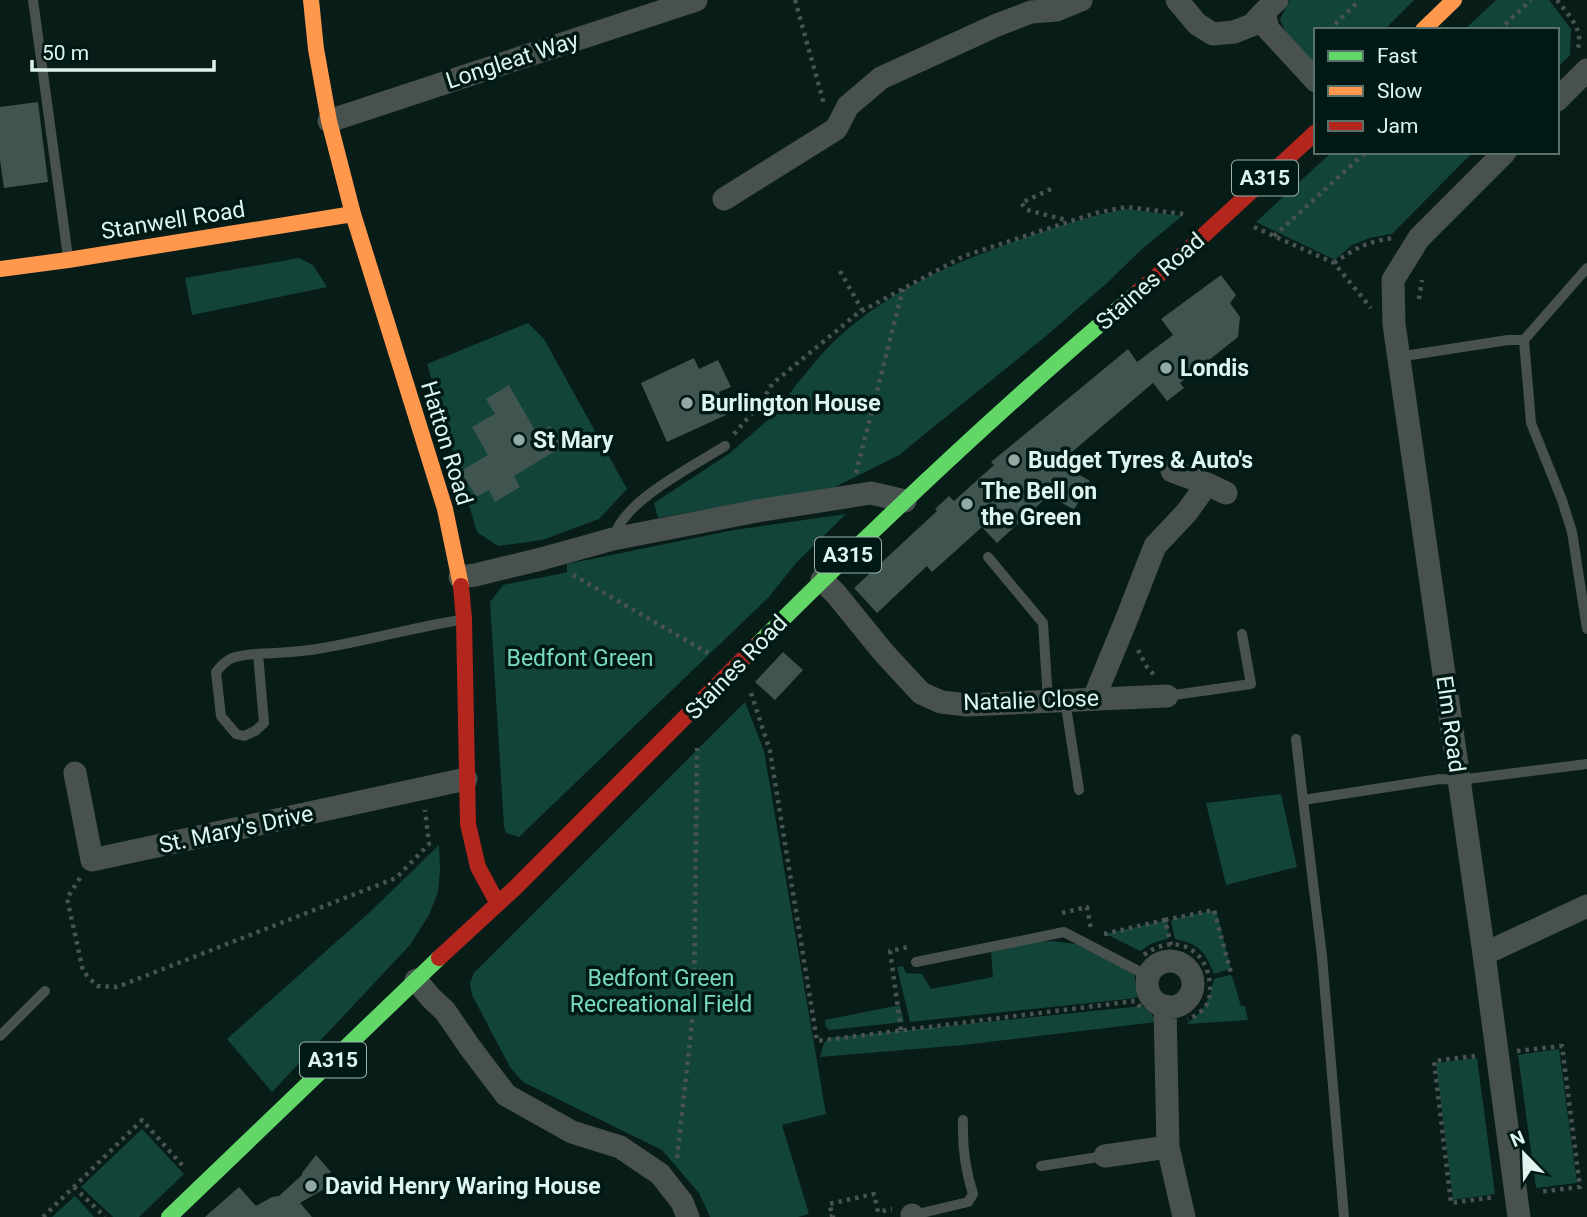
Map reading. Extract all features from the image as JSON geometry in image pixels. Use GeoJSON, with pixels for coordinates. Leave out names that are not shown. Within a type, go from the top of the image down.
{"type":"FeatureCollection","features":[{"type":"Feature","properties":{"kind":"main road","name":"Hatton Road"},"geometry":{"type":"LineString","coordinates":[[311,0],[316,50],[329,121],[353,214],[445,509],[460,577],[464,619],[468,824],[478,867],[498,904]]}},
{"type":"Feature","properties":{"kind":"main road"},"geometry":{"type":"LineString","coordinates":[[1425,28],[1454,0]]}},
{"type":"Feature","properties":{"kind":"main road","name":"Staines Road"},"geometry":{"type":"LineString","coordinates":[[169,1217],[416,979],[498,904],[821,580],[1075,345],[1180,257],[1314,134]]}},
{"type":"Feature","properties":{"kind":"main road","name":"Stanwell Road"},"geometry":{"type":"LineString","coordinates":[[0,269],[353,214]]}},
{"type":"Feature","properties":{"kind":"street","name":"Longleat Way"},"geometry":{"type":"LineString","coordinates":[[329,121],[696,0]]}},
{"type":"Feature","properties":{"kind":"street"},"geometry":{"type":"LineString","coordinates":[[724,199],[836,129],[848,106],[881,78],[1019,16],[1057,10],[1081,0]]}},
{"type":"Feature","properties":{"kind":"street"},"geometry":{"type":"LineString","coordinates":[[1177,0],[1197,24],[1213,34],[1234,32],[1252,25],[1270,6]]}},
{"type":"Feature","properties":{"kind":"street"},"geometry":{"type":"LineString","coordinates":[[1270,6],[1268,29],[1314,79]]}},
{"type":"Feature","properties":{"kind":"street"},"geometry":{"type":"LineString","coordinates":[[1559,97],[1580,63]]}},
{"type":"Feature","properties":{"kind":"street","name":"Elm Road"},"geometry":{"type":"LineString","coordinates":[[1503,154],[1419,238],[1393,280],[1398,357],[1519,1217]]}},
{"type":"Feature","properties":{"kind":"street"},"geometry":{"type":"LineString","coordinates":[[1094,698],[1155,546],[1187,512],[1216,489],[1172,471]]}},
{"type":"Feature","properties":{"kind":"street"},"geometry":{"type":"LineString","coordinates":[[460,577],[562,563],[613,539],[757,511],[870,494],[905,501]]}},
{"type":"Feature","properties":{"kind":"street","name":"Natalie Close"},"geometry":{"type":"LineString","coordinates":[[821,580],[921,693],[941,702],[967,705],[1167,696]]}},
{"type":"Feature","properties":{"kind":"street"},"geometry":{"type":"LineString","coordinates":[[75,773],[92,860]]}},
{"type":"Feature","properties":{"kind":"street","name":"St. Mary's Drive"},"geometry":{"type":"LineString","coordinates":[[92,860],[466,779]]}},
{"type":"Feature","properties":{"kind":"street"},"geometry":{"type":"LineString","coordinates":[[1484,954],[1587,906]]}},
{"type":"Feature","properties":{"kind":"street"},"geometry":{"type":"LineString","coordinates":[[1172,961],[1185,967],[1190,973],[1193,987],[1186,1000],[1172,1007],[1158,1004],[1152,998],[1143,968],[1152,970],[1157,965],[1172,961]]}},
{"type":"Feature","properties":{"kind":"street"},"geometry":{"type":"LineString","coordinates":[[416,979],[445,1011],[506,1095],[572,1132],[620,1147],[660,1174],[682,1202],[688,1217]]}},
{"type":"Feature","properties":{"kind":"street"},"geometry":{"type":"LineString","coordinates":[[1165,1006],[1168,1147],[1184,1217]]}},
{"type":"Feature","properties":{"kind":"street"},"geometry":{"type":"LineString","coordinates":[[1105,1156],[1168,1147]]}},
{"type":"Feature","properties":{"kind":"lane"},"geometry":{"type":"LineString","coordinates":[[33,0],[68,260]]}},
{"type":"Feature","properties":{"kind":"lane"},"geometry":{"type":"LineString","coordinates":[[1587,268],[1524,340],[1531,423],[1572,532],[1587,629]]}},
{"type":"Feature","properties":{"kind":"lane"},"geometry":{"type":"LineString","coordinates":[[1398,357],[1508,340],[1524,340]]}},
{"type":"Feature","properties":{"kind":"lane"},"geometry":{"type":"LineString","coordinates":[[613,539],[624,517],[643,498],[725,446]]}},
{"type":"Feature","properties":{"kind":"lane"},"geometry":{"type":"LineString","coordinates":[[989,557],[1043,623],[1056,701],[1079,790]]}},
{"type":"Feature","properties":{"kind":"lane"},"geometry":{"type":"LineString","coordinates":[[258,654],[264,723],[256,731],[244,736],[236,734],[221,716],[216,672],[222,664],[233,658],[258,654],[324,648],[464,619]]}},
{"type":"Feature","properties":{"kind":"lane"},"geometry":{"type":"LineString","coordinates":[[1167,696],[1251,684],[1242,634]]}},
{"type":"Feature","properties":{"kind":"lane"},"geometry":{"type":"LineString","coordinates":[[1296,739],[1322,956],[1344,1217]]}},
{"type":"Feature","properties":{"kind":"lane"},"geometry":{"type":"LineString","coordinates":[[1303,800],[1440,779],[1459,780],[1587,764]]}},
{"type":"Feature","properties":{"kind":"lane"},"geometry":{"type":"LineString","coordinates":[[916,962],[1064,932],[1143,968]]}},
{"type":"Feature","properties":{"kind":"lane"},"geometry":{"type":"LineString","coordinates":[[0,1036],[45,991]]}},
{"type":"Feature","properties":{"kind":"lane"},"geometry":{"type":"LineString","coordinates":[[907,1214],[968,1202],[973,1194],[962,1145],[963,1120]]}},
{"type":"Feature","properties":{"kind":"lane"},"geometry":{"type":"LineString","coordinates":[[1041,1166],[1105,1156]]}},
{"type":"Feature","properties":{"kind":"path"},"geometry":{"type":"LineString","coordinates":[[795,0],[832,132]]}},
{"type":"Feature","properties":{"kind":"path"},"geometry":{"type":"LineString","coordinates":[[1331,28],[1360,0]]}},
{"type":"Feature","properties":{"kind":"path"},"geometry":{"type":"LineString","coordinates":[[1501,28],[1531,0]]}},
{"type":"Feature","properties":{"kind":"path"},"geometry":{"type":"LineString","coordinates":[[1557,0],[1577,26],[1580,63]]}},
{"type":"Feature","properties":{"kind":"path"},"geometry":{"type":"LineString","coordinates":[[1274,236],[1364,154]]}},
{"type":"Feature","properties":{"kind":"path"},"geometry":{"type":"LineString","coordinates":[[1051,189],[1021,203],[1027,210],[1069,221]]}},
{"type":"Feature","properties":{"kind":"path"},"geometry":{"type":"LineString","coordinates":[[725,446],[761,403],[772,384],[862,310],[964,257],[1069,221],[1126,207],[1188,215]]}},
{"type":"Feature","properties":{"kind":"path"},"geometry":{"type":"LineString","coordinates":[[1247,224],[1334,263]]}},
{"type":"Feature","properties":{"kind":"path"},"geometry":{"type":"LineString","coordinates":[[840,271],[862,310]]}},
{"type":"Feature","properties":{"kind":"path"},"geometry":{"type":"LineString","coordinates":[[1417,309],[1424,271]]}},
{"type":"Feature","properties":{"kind":"path"},"geometry":{"type":"LineString","coordinates":[[853,484],[904,288]]}},
{"type":"Feature","properties":{"kind":"path"},"geometry":{"type":"LineString","coordinates":[[562,563],[715,656]]}},
{"type":"Feature","properties":{"kind":"path"},"geometry":{"type":"LineString","coordinates":[[748,685],[770,751],[817,1041],[1135,1001]]}},
{"type":"Feature","properties":{"kind":"path"},"geometry":{"type":"LineString","coordinates":[[676,1166],[694,1005],[697,744]]}},
{"type":"Feature","properties":{"kind":"path"},"geometry":{"type":"LineString","coordinates":[[92,860],[66,898],[83,971],[97,986],[117,987],[396,878],[429,845],[423,788]]}},
{"type":"Feature","properties":{"kind":"path"},"geometry":{"type":"LineString","coordinates":[[1083,931],[1093,937],[1214,910],[1231,973]]}},
{"type":"Feature","properties":{"kind":"path"},"geometry":{"type":"LineString","coordinates":[[1165,920],[1171,945]]}},
{"type":"Feature","properties":{"kind":"path"},"geometry":{"type":"LineString","coordinates":[[1143,968],[1152,949],[1166,944],[1184,945],[1197,953],[1206,965],[1210,992],[1208,1003],[1198,1014],[1185,1022]]}},
{"type":"Feature","properties":{"kind":"path"},"geometry":{"type":"LineString","coordinates":[[901,1030],[890,951],[912,946]]}},
{"type":"Feature","properties":{"kind":"path"},"geometry":{"type":"LineString","coordinates":[[1513,1052],[1562,1046],[1580,1186],[1532,1193]]}},
{"type":"Feature","properties":{"kind":"path"},"geometry":{"type":"LineString","coordinates":[[1479,1056],[1434,1062],[1451,1203],[1498,1196]]}},
{"type":"Feature","properties":{"kind":"path"},"geometry":{"type":"LineString","coordinates":[[43,1217],[142,1121],[183,1167]]}},
{"type":"Feature","properties":{"kind":"path"},"geometry":{"type":"LineString","coordinates":[[74,1187],[105,1217]]}},
{"type":"Feature","properties":{"kind":"path"},"geometry":{"type":"LineString","coordinates":[[832,1217],[829,1204],[874,1194],[878,1212],[907,1214]]}},
{"type":"Feature","properties":{"kind":"green space"},"geometry":{"type":"Polygon","coordinates":[[[1290,0],[1414,0],[1386,28],[1314,28],[1314,62],[1294,44],[1280,19],[1290,0]]]}},
{"type":"Feature","properties":{"kind":"green space"},"geometry":{"type":"Polygon","coordinates":[[[1496,0],[1549,0],[1571,29],[1570,55],[1559,66],[1559,28],[1466,28],[1496,0]]]}},
{"type":"Feature","properties":{"kind":"green space"},"geometry":{"type":"Polygon","coordinates":[[[1330,154],[1471,154],[1392,234],[1352,245],[1335,260],[1256,222],[1330,154]]]}},
{"type":"Feature","properties":{"kind":"green space"},"geometry":{"type":"Polygon","coordinates":[[[1126,209],[1182,216],[1046,336],[899,455],[821,494],[658,518],[654,503],[730,453],[777,412],[806,373],[840,336],[889,299],[930,276],[996,248],[1072,222],[1126,209]]]}},
{"type":"Feature","properties":{"kind":"green space"},"geometry":{"type":"Polygon","coordinates":[[[299,258],[313,265],[327,287],[192,315],[185,278],[299,258]]]}},
{"type":"Feature","properties":{"kind":"green space"},"geometry":{"type":"Polygon","coordinates":[[[528,323],[544,339],[627,489],[599,519],[542,540],[498,546],[477,532],[427,364],[528,323]]]}},
{"type":"Feature","properties":{"kind":"green space","name":"Bedfont Green"},"geometry":{"type":"Polygon","coordinates":[[[846,514],[796,563],[768,598],[519,837],[506,833],[490,602],[503,585],[564,573],[567,572],[567,564],[734,530],[846,514]]]}},
{"type":"Feature","properties":{"kind":"green space","name":"Bedfont Green Recreational Field"},"geometry":{"type":"Polygon","coordinates":[[[745,702],[764,751],[826,1114],[782,1125],[809,1214],[798,1217],[710,1217],[699,1193],[662,1150],[523,1082],[510,1067],[472,995],[470,983],[474,973],[745,702]]]}},
{"type":"Feature","properties":{"kind":"green space"},"geometry":{"type":"Polygon","coordinates":[[[1281,794],[1297,867],[1226,885],[1206,803],[1281,794]]]}},
{"type":"Feature","properties":{"kind":"green space"},"geometry":{"type":"Polygon","coordinates":[[[439,845],[438,892],[429,915],[410,945],[272,1092],[227,1039],[370,912],[439,845]]]}},
{"type":"Feature","properties":{"kind":"green space"},"geometry":{"type":"Polygon","coordinates":[[[1216,910],[1231,969],[1214,974],[1196,946],[1175,939],[1171,921],[1216,910]]]}},
{"type":"Feature","properties":{"kind":"green space"},"geometry":{"type":"Polygon","coordinates":[[[1163,921],[1168,923],[1169,938],[1140,951],[1105,936],[1105,934],[1163,921]]]}},
{"type":"Feature","properties":{"kind":"green space"},"geometry":{"type":"Polygon","coordinates":[[[1031,942],[1076,944],[1134,967],[1137,998],[910,1022],[897,967],[903,966],[906,973],[922,974],[931,989],[993,977],[991,951],[1031,942]]]}},
{"type":"Feature","properties":{"kind":"green space"},"geometry":{"type":"Polygon","coordinates":[[[1230,975],[1241,1006],[1245,1006],[1248,1020],[1187,1024],[1205,1004],[1214,979],[1230,975]]]}},
{"type":"Feature","properties":{"kind":"green space"},"geometry":{"type":"Polygon","coordinates":[[[900,1005],[904,1022],[829,1030],[826,1027],[825,1020],[900,1005]]]}},
{"type":"Feature","properties":{"kind":"green space"},"geometry":{"type":"Polygon","coordinates":[[[1142,1006],[1151,1013],[1156,1022],[963,1045],[820,1057],[824,1043],[829,1038],[1142,1006]]]}},
{"type":"Feature","properties":{"kind":"green space"},"geometry":{"type":"Polygon","coordinates":[[[1559,1049],[1577,1183],[1536,1188],[1518,1055],[1559,1049]]]}},
{"type":"Feature","properties":{"kind":"green space"},"geometry":{"type":"Polygon","coordinates":[[[1477,1058],[1495,1194],[1453,1200],[1436,1063],[1477,1058]]]}},
{"type":"Feature","properties":{"kind":"green space"},"geometry":{"type":"Polygon","coordinates":[[[142,1129],[184,1174],[139,1217],[113,1217],[81,1187],[142,1129]]]}},
{"type":"Feature","properties":{"kind":"green space"},"geometry":{"type":"Polygon","coordinates":[[[75,1196],[94,1217],[52,1217],[75,1196]]]}},
{"type":"Feature","properties":{"kind":"building"},"geometry":{"type":"Polygon","coordinates":[[[38,102],[48,182],[4,188],[0,160],[0,107],[38,102]]]}},
{"type":"Feature","properties":{"kind":"building"},"geometry":{"type":"Polygon","coordinates":[[[1221,275],[1236,295],[1230,303],[1240,317],[1238,337],[1180,383],[1184,388],[1167,401],[1153,383],[1059,463],[1090,481],[1074,510],[1049,495],[997,543],[982,527],[932,572],[927,566],[877,613],[854,588],[937,511],[935,509],[949,496],[954,501],[994,465],[991,462],[1128,349],[1137,362],[1173,335],[1161,319],[1221,275]]]}},
{"type":"Feature","properties":{"kind":"building","name":"Burlington House"},"geometry":{"type":"Polygon","coordinates":[[[694,358],[699,369],[718,360],[731,387],[719,392],[728,414],[667,442],[641,383],[694,358]]]}},
{"type":"Feature","properties":{"kind":"building","name":"St Mary"},"geometry":{"type":"Polygon","coordinates":[[[509,385],[537,434],[550,426],[562,447],[514,476],[520,487],[495,502],[489,490],[476,497],[461,471],[488,455],[472,427],[495,414],[486,399],[509,385]]]}},
{"type":"Feature","properties":{"kind":"building"},"geometry":{"type":"Polygon","coordinates":[[[783,652],[803,670],[775,700],[755,682],[783,652]]]}},
{"type":"Feature","properties":{"kind":"building"},"geometry":{"type":"Polygon","coordinates":[[[316,1155],[331,1172],[327,1176],[326,1188],[300,1203],[312,1217],[205,1217],[239,1187],[256,1206],[279,1196],[302,1175],[316,1155]]]}},
{"type":"Feature","properties":{"kind":"traffic: fast"},"geometry":{"type":"LineString","coordinates":[[757,645],[943,465],[1138,292]]}},
{"type":"Feature","properties":{"kind":"traffic: fast"},"geometry":{"type":"LineString","coordinates":[[169,1217],[439,958]]}},
{"type":"Feature","properties":{"kind":"traffic: slow"},"geometry":{"type":"LineString","coordinates":[[311,0],[316,49],[329,121],[353,214],[445,509],[461,586]]}},
{"type":"Feature","properties":{"kind":"traffic: slow"},"geometry":{"type":"LineString","coordinates":[[1425,28],[1454,0]]}},
{"type":"Feature","properties":{"kind":"traffic: slow"},"geometry":{"type":"LineString","coordinates":[[0,269],[353,214]]}},
{"type":"Feature","properties":{"kind":"traffic: jam"},"geometry":{"type":"LineString","coordinates":[[1138,292],[1314,134]]}},
{"type":"Feature","properties":{"kind":"traffic: jam"},"geometry":{"type":"LineString","coordinates":[[461,586],[468,824],[478,867],[498,904]]}},
{"type":"Feature","properties":{"kind":"traffic: jam"},"geometry":{"type":"LineString","coordinates":[[439,958],[515,888],[757,645]]}},
{"type":"Feature","properties":{"kind":"place","name":"Londis"},"geometry":{"type":"Point","coordinates":[1166,368]}},
{"type":"Feature","properties":{"kind":"place","name":"Burlington House"},"geometry":{"type":"Point","coordinates":[687,403]}},
{"type":"Feature","properties":{"kind":"place","name":"St Mary"},"geometry":{"type":"Point","coordinates":[519,440]}},
{"type":"Feature","properties":{"kind":"place","name":"Budget Tyres & Auto's"},"geometry":{"type":"Point","coordinates":[1014,460]}},
{"type":"Feature","properties":{"kind":"place","name":"The Bell on the Green"},"geometry":{"type":"Point","coordinates":[967,504]}},
{"type":"Feature","properties":{"kind":"place","name":"David Henry Waring House"},"geometry":{"type":"Point","coordinates":[311,1186]}}]}
